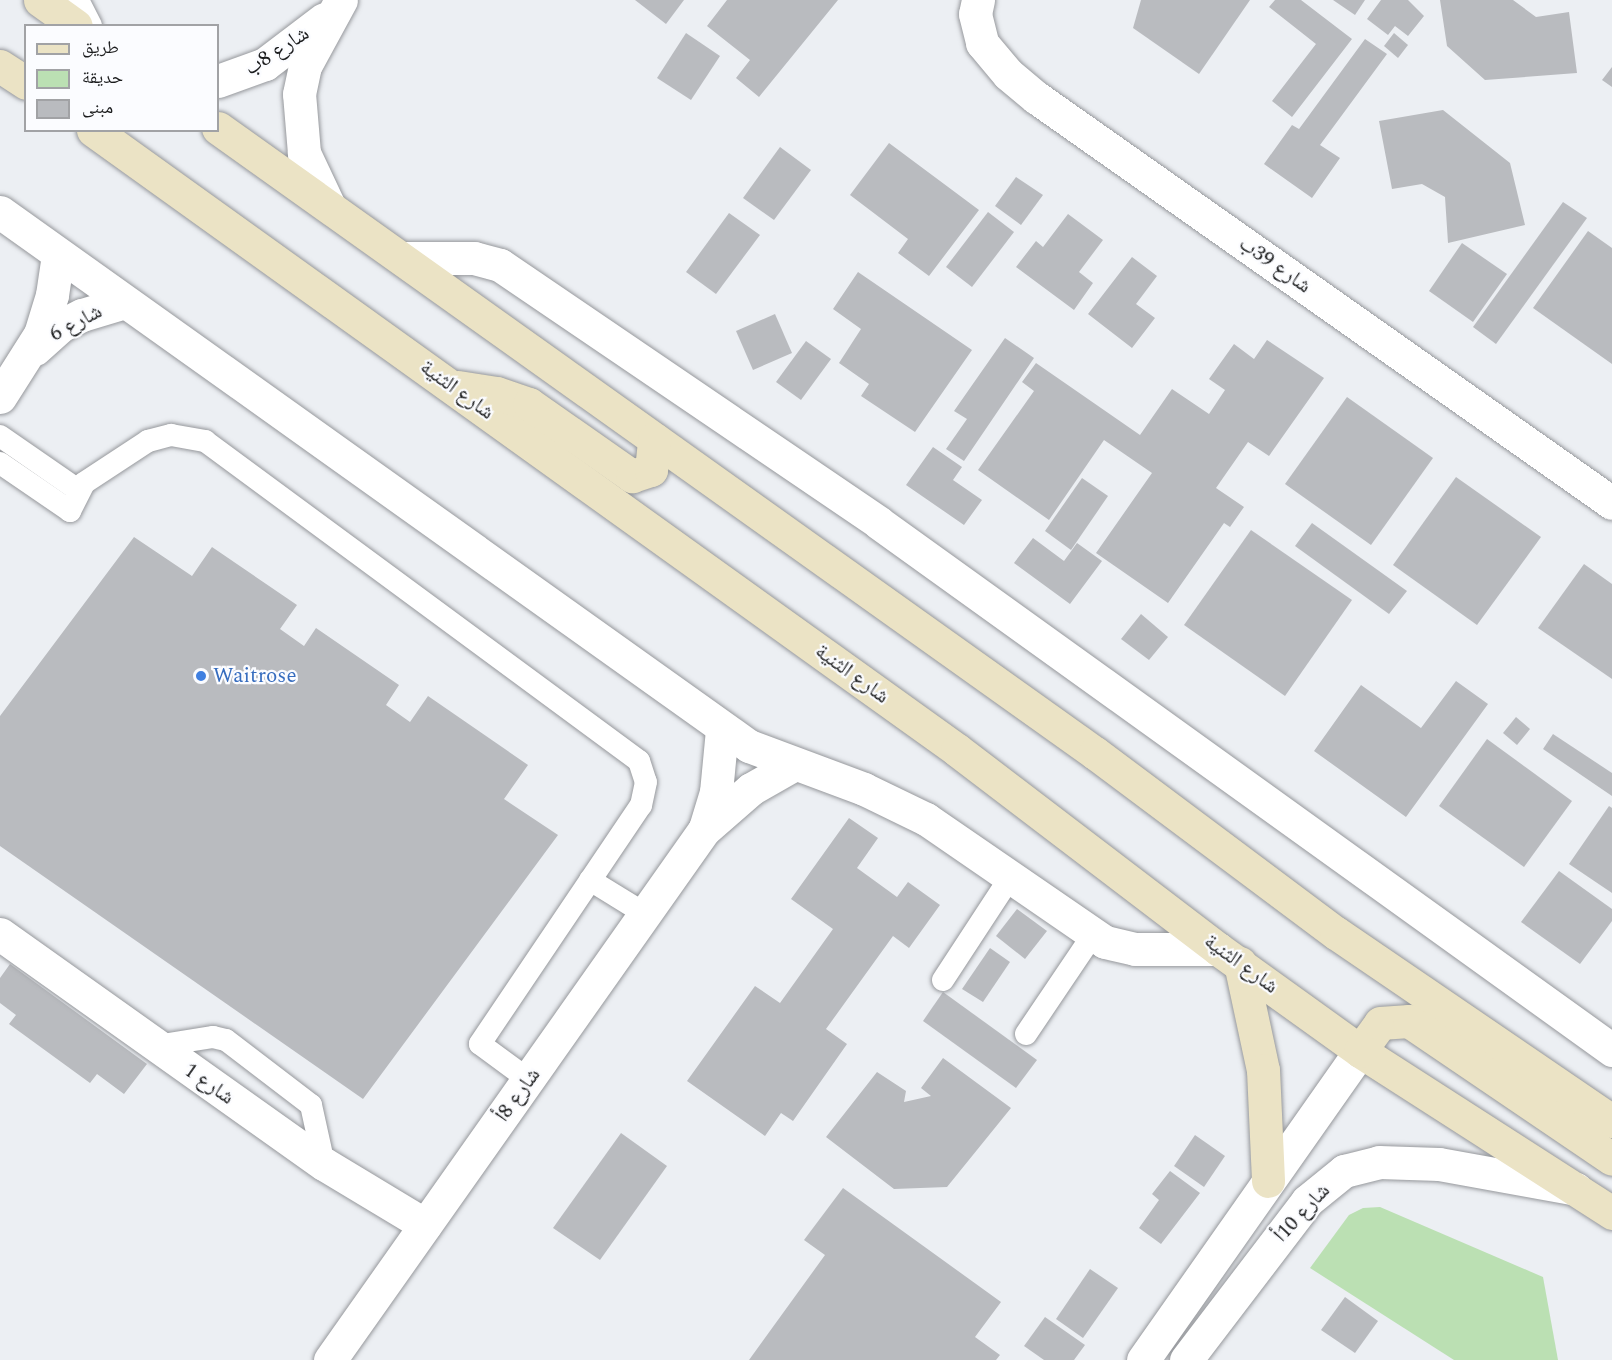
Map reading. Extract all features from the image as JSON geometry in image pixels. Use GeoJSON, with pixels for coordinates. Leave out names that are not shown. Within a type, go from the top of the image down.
{"type":"FeatureCollection","features":[{"type":"Feature","properties":{"kind":"main road"},"geometry":{"type":"LineString","coordinates":[[40,0],[73,24]]}},
{"type":"Feature","properties":{"kind":"main road"},"geometry":{"type":"LineString","coordinates":[[0,66],[24,82]]}},
{"type":"Feature","properties":{"kind":"main road"},"geometry":{"type":"LineString","coordinates":[[219,129],[404,258],[1095,753],[1336,933],[1612,1121]]}},
{"type":"Feature","properties":{"kind":"main road","name":"شارع الثنية"},"geometry":{"type":"LineString","coordinates":[[96,132],[453,386],[957,750],[1229,956],[1360,1051],[1612,1213]]}},
{"type":"Feature","properties":{"kind":"main road"},"geometry":{"type":"LineString","coordinates":[[453,386],[497,393],[529,404],[632,476],[651,470],[654,439]]}},
{"type":"Feature","properties":{"kind":"main road"},"geometry":{"type":"LineString","coordinates":[[1229,956],[1263,1070],[1268,1181]]}},
{"type":"Feature","properties":{"kind":"main road"},"geometry":{"type":"LineString","coordinates":[[1360,1051],[1380,1023],[1409,1021],[1612,1159]]}},
{"type":"Feature","properties":{"kind":"street","name":"شارع 39ب"},"geometry":{"type":"LineString","coordinates":[[978,0],[975,14],[982,43],[1008,74],[1037,98],[1612,503]]}},
{"type":"Feature","properties":{"kind":"street","name":"شارع 8ب"},"geometry":{"type":"LineString","coordinates":[[219,81],[265,63],[336,6]]}},
{"type":"Feature","properties":{"kind":"street","name":"شارع 8ب"},"geometry":{"type":"LineString","coordinates":[[328,206],[304,153],[299,104],[305,66],[336,6]]}},
{"type":"Feature","properties":{"kind":"street"},"geometry":{"type":"LineString","coordinates":[[0,212],[722,730],[793,765],[896,803],[956,836],[1092,936],[1135,949],[1229,956]]}},
{"type":"Feature","properties":{"kind":"street","name":"شارع 6"},"geometry":{"type":"LineString","coordinates":[[0,397],[31,352],[47,316],[58,255]]}},
{"type":"Feature","properties":{"kind":"street"},"geometry":{"type":"LineString","coordinates":[[404,258],[474,258],[500,265],[879,523],[1612,1050]]}},
{"type":"Feature","properties":{"kind":"street","name":"شارع 6"},"geometry":{"type":"LineString","coordinates":[[31,352],[62,326],[103,307],[125,302]]}},
{"type":"Feature","properties":{"kind":"street","name":"شارع 8أ"},"geometry":{"type":"LineString","coordinates":[[330,1360],[647,915],[704,830],[717,792],[722,730]]}},
{"type":"Feature","properties":{"kind":"street","name":"شارع 8أ"},"geometry":{"type":"LineString","coordinates":[[704,830],[751,789],[793,765]]}},
{"type":"Feature","properties":{"kind":"street","name":"شارع 1"},"geometry":{"type":"LineString","coordinates":[[0,934],[324,1164],[424,1225]]}},
{"type":"Feature","properties":{"kind":"street","name":"شارع 10أ"},"geometry":{"type":"LineString","coordinates":[[1143,1360],[1360,1051]]}},
{"type":"Feature","properties":{"kind":"street","name":"شارع 10أ"},"geometry":{"type":"LineString","coordinates":[[1186,1360],[1300,1208],[1344,1171],[1380,1162],[1439,1164],[1576,1189]]}},
{"type":"Feature","properties":{"kind":"lane"},"geometry":{"type":"LineString","coordinates":[[78,0],[90,24]]}},
{"type":"Feature","properties":{"kind":"lane"},"geometry":{"type":"LineString","coordinates":[[0,463],[70,511],[78,490],[90,477],[148,441],[183,435],[205,441],[630,752],[644,771],[645,793],[641,805],[480,1044],[529,1080]]}},
{"type":"Feature","properties":{"kind":"lane"},"geometry":{"type":"LineString","coordinates":[[0,436],[78,490]]}},
{"type":"Feature","properties":{"kind":"lane"},"geometry":{"type":"LineString","coordinates":[[943,980],[1011,876]]}},
{"type":"Feature","properties":{"kind":"lane"},"geometry":{"type":"LineString","coordinates":[[590,880],[647,915]]}},
{"type":"Feature","properties":{"kind":"lane"},"geometry":{"type":"LineString","coordinates":[[1026,1034],[1092,936]]}},
{"type":"Feature","properties":{"kind":"lane"},"geometry":{"type":"LineString","coordinates":[[156,1046],[213,1036],[226,1040],[310,1105],[324,1164]]}},
{"type":"Feature","properties":{"kind":"green space"},"geometry":{"type":"Polygon","coordinates":[[[1380,1207],[1543,1277],[1558,1360],[1454,1360],[1310,1268],[1349,1215],[1363,1208],[1380,1207]]]}},
{"type":"Feature","properties":{"kind":"building"},"geometry":{"type":"Polygon","coordinates":[[[635,0],[684,0],[666,24],[635,0]]]}},
{"type":"Feature","properties":{"kind":"building"},"geometry":{"type":"Polygon","coordinates":[[[727,0],[838,0],[759,97],[736,78],[750,60],[707,26],[727,0]]]}},
{"type":"Feature","properties":{"kind":"building"},"geometry":{"type":"Polygon","coordinates":[[[1141,0],[1250,0],[1199,74],[1133,28],[1141,0]]]}},
{"type":"Feature","properties":{"kind":"building"},"geometry":{"type":"Polygon","coordinates":[[[1275,0],[1301,0],[1352,39],[1292,117],[1272,101],[1316,44],[1269,7],[1275,0]]]}},
{"type":"Feature","properties":{"kind":"building"},"geometry":{"type":"Polygon","coordinates":[[[1333,0],[1365,0],[1355,15],[1333,0]]]}},
{"type":"Feature","properties":{"kind":"building"},"geometry":{"type":"Polygon","coordinates":[[[1381,0],[1408,0],[1424,16],[1408,36],[1395,26],[1388,35],[1367,19],[1381,0]]]}},
{"type":"Feature","properties":{"kind":"building"},"geometry":{"type":"Polygon","coordinates":[[[1440,0],[1513,0],[1536,17],[1569,12],[1577,73],[1485,80],[1447,46],[1440,0]]]}},
{"type":"Feature","properties":{"kind":"building"},"geometry":{"type":"Polygon","coordinates":[[[686,33],[720,56],[691,100],[657,78],[686,33]]]}},
{"type":"Feature","properties":{"kind":"building"},"geometry":{"type":"Polygon","coordinates":[[[1394,33],[1408,45],[1398,58],[1384,46],[1394,33]]]}},
{"type":"Feature","properties":{"kind":"building"},"geometry":{"type":"Polygon","coordinates":[[[1365,39],[1387,54],[1320,145],[1340,158],[1312,198],[1264,164],[1292,125],[1299,129],[1365,39]]]}},
{"type":"Feature","properties":{"kind":"building"},"geometry":{"type":"Polygon","coordinates":[[[1612,67],[1612,87],[1602,80],[1612,67]]]}},
{"type":"Feature","properties":{"kind":"building"},"geometry":{"type":"Polygon","coordinates":[[[1443,110],[1510,163],[1525,225],[1448,243],[1445,197],[1422,184],[1392,189],[1379,121],[1443,110]]]}},
{"type":"Feature","properties":{"kind":"building"},"geometry":{"type":"Polygon","coordinates":[[[889,143],[979,210],[929,276],[898,253],[908,239],[850,195],[889,143]]]}},
{"type":"Feature","properties":{"kind":"building"},"geometry":{"type":"Polygon","coordinates":[[[780,147],[811,170],[774,220],[743,198],[780,147]]]}},
{"type":"Feature","properties":{"kind":"building"},"geometry":{"type":"Polygon","coordinates":[[[1016,177],[1043,195],[1021,225],[995,206],[1016,177]]]}},
{"type":"Feature","properties":{"kind":"building"},"geometry":{"type":"Polygon","coordinates":[[[1563,202],[1587,218],[1496,344],[1473,327],[1563,202]]]}},
{"type":"Feature","properties":{"kind":"building"},"geometry":{"type":"Polygon","coordinates":[[[988,212],[1014,232],[972,287],[946,267],[988,212]]]}},
{"type":"Feature","properties":{"kind":"building"},"geometry":{"type":"Polygon","coordinates":[[[729,213],[760,235],[716,294],[686,272],[729,213]]]}},
{"type":"Feature","properties":{"kind":"building"},"geometry":{"type":"Polygon","coordinates":[[[1068,214],[1103,240],[1079,272],[1093,283],[1074,310],[1016,267],[1036,241],[1043,247],[1068,214]]]}},
{"type":"Feature","properties":{"kind":"building"},"geometry":{"type":"Polygon","coordinates":[[[1588,231],[1612,248],[1612,364],[1533,308],[1588,231]]]}},
{"type":"Feature","properties":{"kind":"building"},"geometry":{"type":"Polygon","coordinates":[[[1462,243],[1507,274],[1473,322],[1429,291],[1462,243]]]}},
{"type":"Feature","properties":{"kind":"building"},"geometry":{"type":"Polygon","coordinates":[[[1132,257],[1157,276],[1136,304],[1155,318],[1132,348],[1088,314],[1132,257]]]}},
{"type":"Feature","properties":{"kind":"building"},"geometry":{"type":"Polygon","coordinates":[[[858,272],[972,350],[915,432],[861,396],[869,384],[839,363],[861,329],[833,309],[858,272]]]}},
{"type":"Feature","properties":{"kind":"building"},"geometry":{"type":"Polygon","coordinates":[[[775,314],[792,353],[753,370],[736,331],[775,314]]]}},
{"type":"Feature","properties":{"kind":"building"},"geometry":{"type":"Polygon","coordinates":[[[1005,338],[1034,358],[964,461],[946,449],[967,419],[954,411],[1005,338]]]}},
{"type":"Feature","properties":{"kind":"building"},"geometry":{"type":"Polygon","coordinates":[[[1267,340],[1324,378],[1269,456],[1248,442],[1216,488],[1244,507],[1230,527],[1224,523],[1168,603],[1096,553],[1152,473],[1104,440],[1049,520],[978,470],[1034,391],[1022,382],[1036,363],[1140,435],[1172,389],[1209,414],[1225,390],[1209,379],[1234,344],[1254,359],[1267,340]]]}},
{"type":"Feature","properties":{"kind":"building"},"geometry":{"type":"Polygon","coordinates":[[[806,341],[831,359],[801,400],[776,382],[806,341]]]}},
{"type":"Feature","properties":{"kind":"building"},"geometry":{"type":"Polygon","coordinates":[[[1347,397],[1433,458],[1371,545],[1285,484],[1347,397]]]}},
{"type":"Feature","properties":{"kind":"building"},"geometry":{"type":"Polygon","coordinates":[[[933,447],[962,467],[953,480],[982,500],[964,525],[906,485],[933,447]]]}},
{"type":"Feature","properties":{"kind":"building"},"geometry":{"type":"Polygon","coordinates":[[[1456,477],[1541,537],[1477,625],[1393,565],[1456,477]]]}},
{"type":"Feature","properties":{"kind":"building"},"geometry":{"type":"Polygon","coordinates":[[[1082,478],[1108,496],[1071,550],[1045,531],[1082,478]]]}},
{"type":"Feature","properties":{"kind":"building"},"geometry":{"type":"Polygon","coordinates":[[[1312,523],[1407,591],[1389,614],[1295,546],[1312,523]]]}},
{"type":"Feature","properties":{"kind":"building"},"geometry":{"type":"Polygon","coordinates":[[[1251,530],[1352,600],[1285,696],[1184,625],[1251,530]]]}},
{"type":"Feature","properties":{"kind":"building"},"geometry":{"type":"Polygon","coordinates":[[[134,537],[192,576],[212,547],[297,605],[280,629],[304,646],[316,628],[399,685],[386,705],[410,722],[428,696],[528,765],[504,799],[558,835],[363,1099],[0,846],[0,716],[134,537]]]}},
{"type":"Feature","properties":{"kind":"building"},"geometry":{"type":"Polygon","coordinates":[[[1033,538],[1064,561],[1077,543],[1102,561],[1070,604],[1014,563],[1033,538]]]}},
{"type":"Feature","properties":{"kind":"building"},"geometry":{"type":"Polygon","coordinates":[[[1584,564],[1612,584],[1612,679],[1538,628],[1584,564]]]}},
{"type":"Feature","properties":{"kind":"building"},"geometry":{"type":"Polygon","coordinates":[[[1141,614],[1168,637],[1149,660],[1121,639],[1141,614]]]}},
{"type":"Feature","properties":{"kind":"building"},"geometry":{"type":"Polygon","coordinates":[[[1456,681],[1488,704],[1406,817],[1314,751],[1361,685],[1421,728],[1456,681]]]}},
{"type":"Feature","properties":{"kind":"building"},"geometry":{"type":"Polygon","coordinates":[[[1516,717],[1530,729],[1517,745],[1503,733],[1516,717]]]}},
{"type":"Feature","properties":{"kind":"building"},"geometry":{"type":"Polygon","coordinates":[[[1553,734],[1612,773],[1612,796],[1543,749],[1553,734]]]}},
{"type":"Feature","properties":{"kind":"building"},"geometry":{"type":"Polygon","coordinates":[[[1487,739],[1572,801],[1524,867],[1439,806],[1487,739]]]}},
{"type":"Feature","properties":{"kind":"building"},"geometry":{"type":"Polygon","coordinates":[[[1609,806],[1612,808],[1612,893],[1569,864],[1609,806]]]}},
{"type":"Feature","properties":{"kind":"building"},"geometry":{"type":"Polygon","coordinates":[[[849,818],[878,838],[857,868],[897,897],[908,882],[940,905],[909,948],[893,936],[826,1029],[847,1044],[793,1121],[781,1113],[765,1136],[687,1081],[755,986],[780,1003],[833,929],[791,899],[849,818]]]}},
{"type":"Feature","properties":{"kind":"building"},"geometry":{"type":"Polygon","coordinates":[[[1559,871],[1612,909],[1612,921],[1580,964],[1521,922],[1559,871]]]}},
{"type":"Feature","properties":{"kind":"building"},"geometry":{"type":"Polygon","coordinates":[[[1017,909],[1047,931],[1025,959],[996,936],[1017,909]]]}},
{"type":"Feature","properties":{"kind":"building"},"geometry":{"type":"Polygon","coordinates":[[[990,948],[1010,962],[983,1002],[962,989],[990,948]]]}},
{"type":"Feature","properties":{"kind":"building"},"geometry":{"type":"Polygon","coordinates":[[[10,964],[147,1064],[124,1094],[97,1074],[90,1083],[9,1024],[16,1015],[0,1003],[0,978],[10,964]]]}},
{"type":"Feature","properties":{"kind":"building"},"geometry":{"type":"Polygon","coordinates":[[[943,992],[1037,1060],[1016,1088],[923,1021],[943,992]]]}},
{"type":"Feature","properties":{"kind":"building"},"geometry":{"type":"Polygon","coordinates":[[[943,1058],[1011,1108],[947,1187],[894,1189],[826,1137],[877,1072],[906,1091],[904,1102],[931,1096],[921,1088],[943,1058]]]}},
{"type":"Feature","properties":{"kind":"building"},"geometry":{"type":"Polygon","coordinates":[[[621,1133],[667,1166],[600,1260],[553,1228],[621,1133]]]}},
{"type":"Feature","properties":{"kind":"building"},"geometry":{"type":"Polygon","coordinates":[[[1195,1135],[1225,1156],[1204,1187],[1174,1166],[1195,1135]]]}},
{"type":"Feature","properties":{"kind":"building"},"geometry":{"type":"Polygon","coordinates":[[[1170,1171],[1200,1193],[1161,1244],[1139,1228],[1159,1200],[1152,1194],[1170,1171]]]}},
{"type":"Feature","properties":{"kind":"building"},"geometry":{"type":"Polygon","coordinates":[[[843,1188],[1001,1302],[975,1337],[1000,1355],[996,1360],[749,1360],[825,1255],[804,1240],[843,1188]]]}},
{"type":"Feature","properties":{"kind":"building"},"geometry":{"type":"Polygon","coordinates":[[[1090,1269],[1118,1288],[1083,1338],[1056,1319],[1090,1269]]]}},
{"type":"Feature","properties":{"kind":"building"},"geometry":{"type":"Polygon","coordinates":[[[1345,1297],[1378,1321],[1355,1353],[1321,1330],[1345,1297]]]}},
{"type":"Feature","properties":{"kind":"building"},"geometry":{"type":"Polygon","coordinates":[[[1045,1317],[1085,1345],[1074,1360],[1044,1360],[1024,1346],[1045,1317]]]}},
{"type":"Feature","properties":{"kind":"place","name":"Waitrose"},"geometry":{"type":"Point","coordinates":[201,676]}}]}
